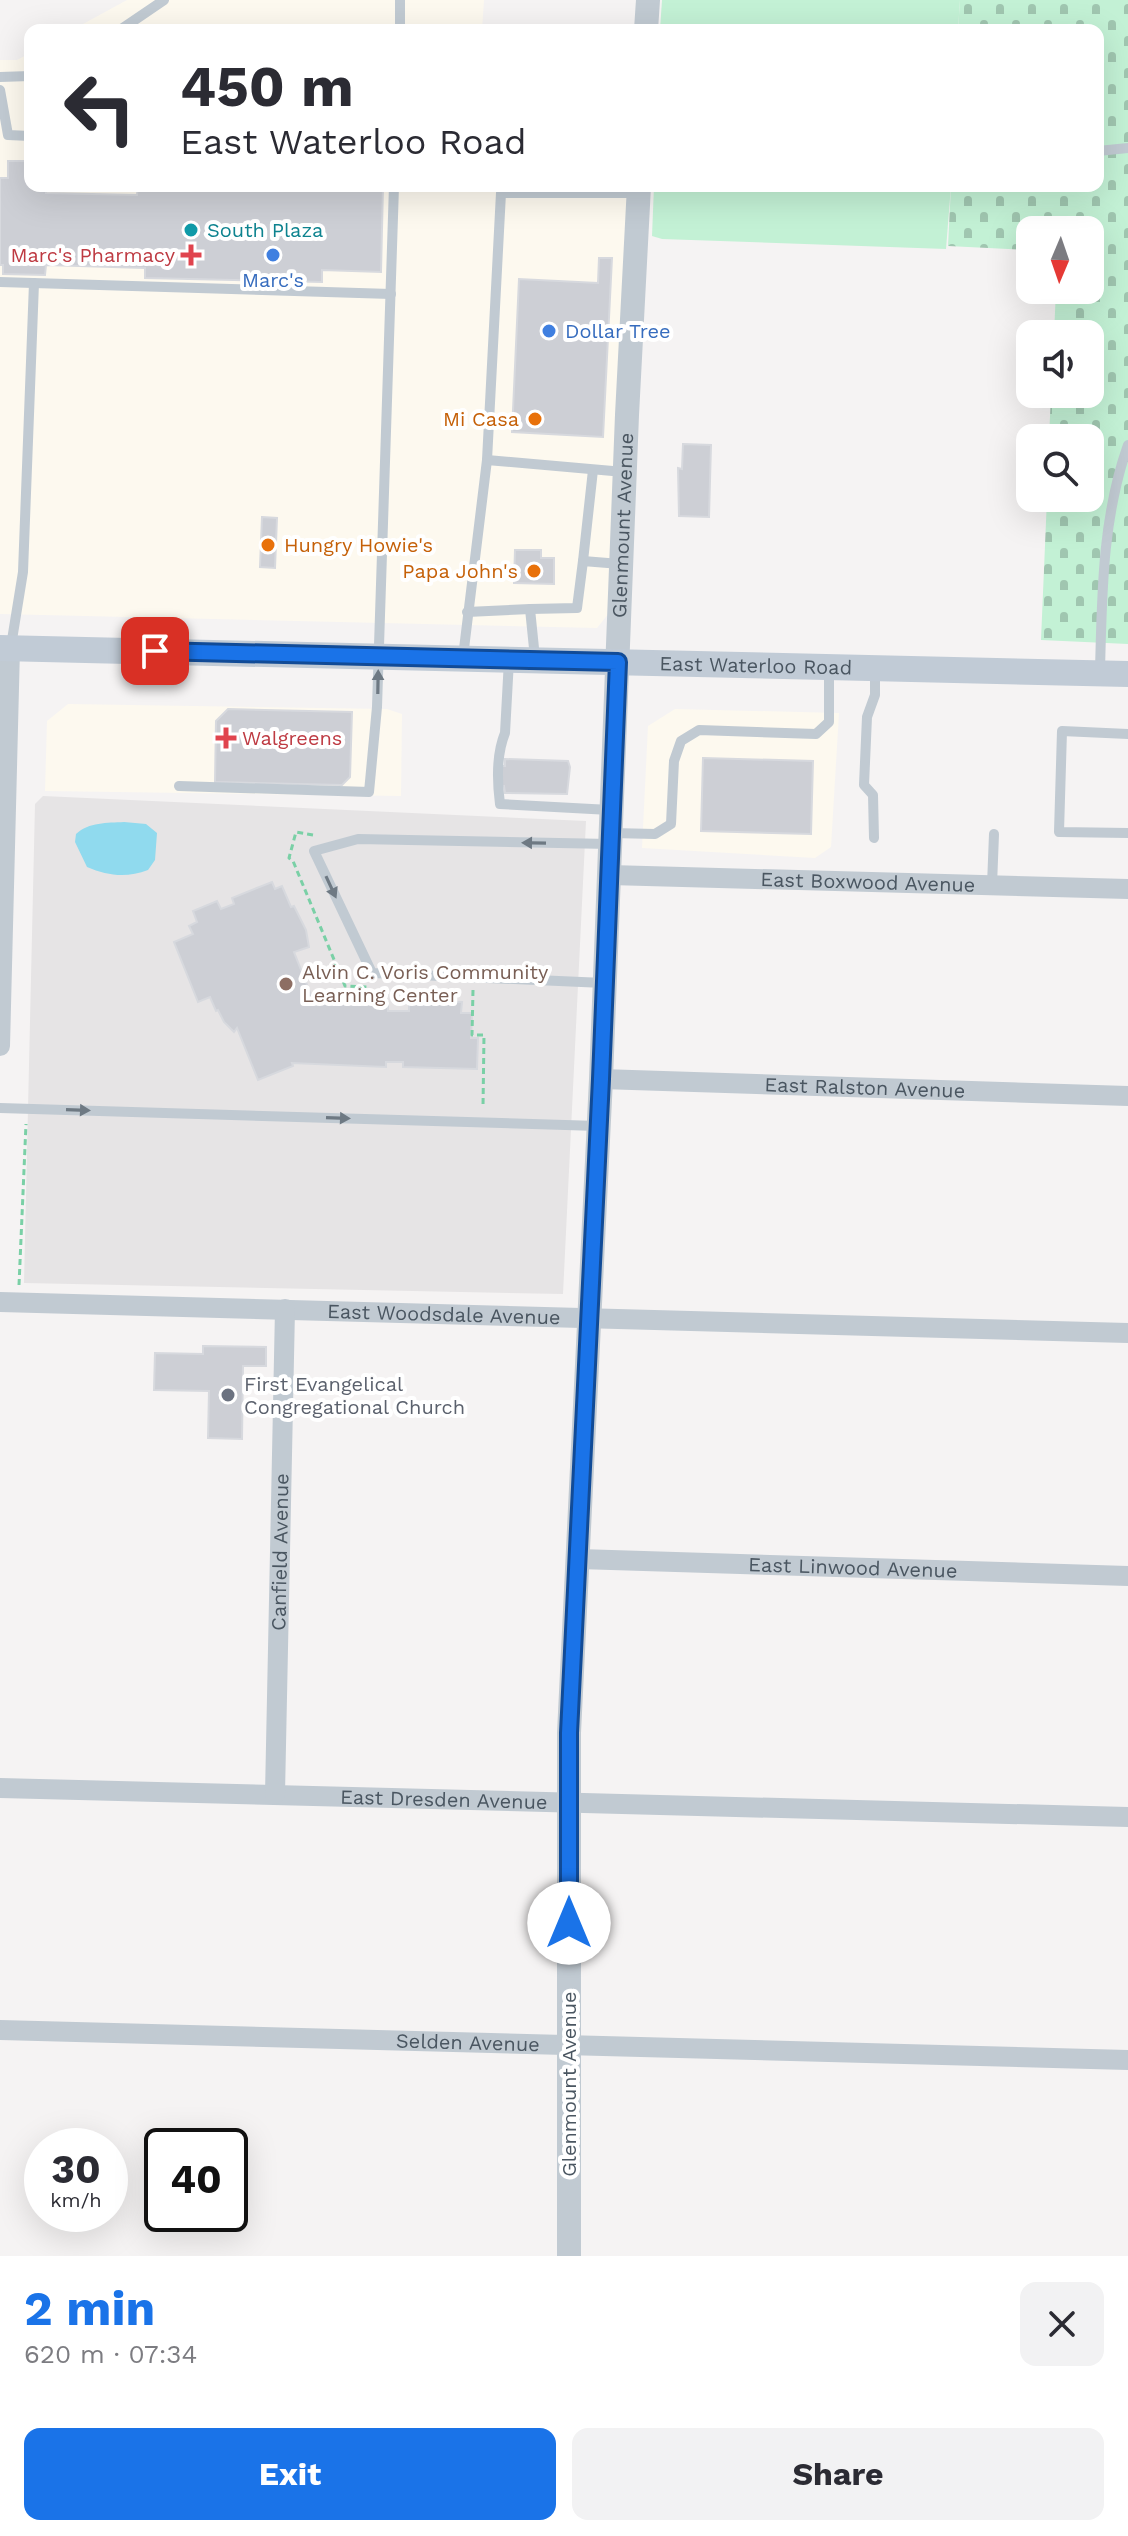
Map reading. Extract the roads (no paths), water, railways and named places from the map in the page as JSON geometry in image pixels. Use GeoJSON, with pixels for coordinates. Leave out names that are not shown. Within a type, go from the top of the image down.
{"type":"FeatureCollection","features":[{"type":"Feature","properties":{"kind":"main road","name":"East Waterloo Road"},"geometry":{"type":"LineString","coordinates":[[5,648],[1128,674]]}},
{"type":"Feature","properties":{"kind":"street"},"geometry":{"type":"LineString","coordinates":[[646,24],[648,0]]}},
{"type":"Feature","properties":{"kind":"street","name":"Glenmount Avenue"},"geometry":{"type":"LineString","coordinates":[[569,2256],[569,1733],[599,1126],[639,192]]}},
{"type":"Feature","properties":{"kind":"street"},"geometry":{"type":"LineString","coordinates":[[0,1046],[5,648]]}},
{"type":"Feature","properties":{"kind":"street","name":"East Boxwood Avenue"},"geometry":{"type":"LineString","coordinates":[[610,875],[1128,889]]}},
{"type":"Feature","properties":{"kind":"street","name":"East Ralston Avenue"},"geometry":{"type":"LineString","coordinates":[[601,1079],[1128,1096]]}},
{"type":"Feature","properties":{"kind":"street","name":"East Woodsdale Avenue"},"geometry":{"type":"LineString","coordinates":[[0,1302],[1128,1333]]}},
{"type":"Feature","properties":{"kind":"street","name":"Canfield Avenue"},"geometry":{"type":"LineString","coordinates":[[275,1794],[285,1309]]}},
{"type":"Feature","properties":{"kind":"street","name":"East Linwood Avenue"},"geometry":{"type":"LineString","coordinates":[[579,1559],[1128,1576]]}},
{"type":"Feature","properties":{"kind":"street","name":"East Dresden Avenue"},"geometry":{"type":"LineString","coordinates":[[0,1788],[1128,1817]]}},
{"type":"Feature","properties":{"kind":"street","name":"Selden Avenue"},"geometry":{"type":"LineString","coordinates":[[0,2030],[1128,2060]]}},
{"type":"Feature","properties":{"kind":"lane"},"geometry":{"type":"LineString","coordinates":[[130,24],[164,0]]}},
{"type":"Feature","properties":{"kind":"lane"},"geometry":{"type":"LineString","coordinates":[[400,0],[400,24]]}},
{"type":"Feature","properties":{"kind":"lane"},"geometry":{"type":"LineString","coordinates":[[0,77],[24,76]]}},
{"type":"Feature","properties":{"kind":"lane"},"geometry":{"type":"LineString","coordinates":[[0,90],[8,135],[24,136]]}},
{"type":"Feature","properties":{"kind":"lane"},"geometry":{"type":"LineString","coordinates":[[1104,150],[1128,148]]}},
{"type":"Feature","properties":{"kind":"lane"},"geometry":{"type":"LineString","coordinates":[[179,786],[369,792],[377,707],[394,192]]}},
{"type":"Feature","properties":{"kind":"lane"},"geometry":{"type":"LineString","coordinates":[[462,659],[487,460],[501,193],[547,192]]}},
{"type":"Feature","properties":{"kind":"lane"},"geometry":{"type":"LineString","coordinates":[[0,282],[391,294]]}},
{"type":"Feature","properties":{"kind":"lane"},"geometry":{"type":"LineString","coordinates":[[5,648],[23,572],[34,283]]}},
{"type":"Feature","properties":{"kind":"lane"},"geometry":{"type":"LineString","coordinates":[[1099,673],[1105,552],[1128,445]]}},
{"type":"Feature","properties":{"kind":"lane"},"geometry":{"type":"LineString","coordinates":[[487,460],[625,473]]}},
{"type":"Feature","properties":{"kind":"lane"},"geometry":{"type":"LineString","coordinates":[[467,612],[577,608],[593,470]]}},
{"type":"Feature","properties":{"kind":"lane"},"geometry":{"type":"LineString","coordinates":[[583,561],[622,564]]}},
{"type":"Feature","properties":{"kind":"lane"},"geometry":{"type":"LineString","coordinates":[[530,609],[522,660],[500,744],[500,804],[612,829],[655,834],[671,824],[674,761],[681,741],[699,730],[816,734],[829,722],[829,666]]}},
{"type":"Feature","properties":{"kind":"lane"},"geometry":{"type":"LineString","coordinates":[[874,838],[873,795],[864,785],[867,717],[875,695],[875,667]]}},
{"type":"Feature","properties":{"kind":"lane"},"geometry":{"type":"LineString","coordinates":[[1128,734],[1062,731],[1059,832],[1128,833]]}},
{"type":"Feature","properties":{"kind":"lane"},"geometry":{"type":"LineString","coordinates":[[604,983],[372,973],[314,851],[358,839],[612,829]]}},
{"type":"Feature","properties":{"kind":"lane"},"geometry":{"type":"LineString","coordinates":[[992,885],[994,834]]}},
{"type":"Feature","properties":{"kind":"lane"},"geometry":{"type":"LineString","coordinates":[[0,1108],[599,1126]]}},
{"type":"Feature","properties":{"kind":"water"},"geometry":{"type":"Polygon","coordinates":[[[124,822],[146,824],[157,833],[155,860],[148,870],[118,875],[87,867],[75,842],[76,834],[92,825],[124,822]]]}},
{"type":"Feature","properties":{"kind":"place","name":"South Plaza"},"geometry":{"type":"Point","coordinates":[191,230]}},
{"type":"Feature","properties":{"kind":"place","name":"Marc's Pharmacy"},"geometry":{"type":"Point","coordinates":[191,255]}},
{"type":"Feature","properties":{"kind":"place","name":"Marc's"},"geometry":{"type":"Point","coordinates":[273,255]}},
{"type":"Feature","properties":{"kind":"place","name":"Dollar Tree"},"geometry":{"type":"Point","coordinates":[549,331]}},
{"type":"Feature","properties":{"kind":"place","name":"Mi Casa"},"geometry":{"type":"Point","coordinates":[535,419]}},
{"type":"Feature","properties":{"kind":"place","name":"Hungry Howie's"},"geometry":{"type":"Point","coordinates":[268,545]}},
{"type":"Feature","properties":{"kind":"place","name":"Papa John's"},"geometry":{"type":"Point","coordinates":[534,571]}},
{"type":"Feature","properties":{"kind":"place","name":"Walgreens"},"geometry":{"type":"Point","coordinates":[226,738]}},
{"type":"Feature","properties":{"kind":"place","name":"Alvin C. Voris Community Learning Center"},"geometry":{"type":"Point","coordinates":[286,984]}},
{"type":"Feature","properties":{"kind":"place","name":"First Evangelical Congregational Church"},"geometry":{"type":"Point","coordinates":[228,1395]}}]}
